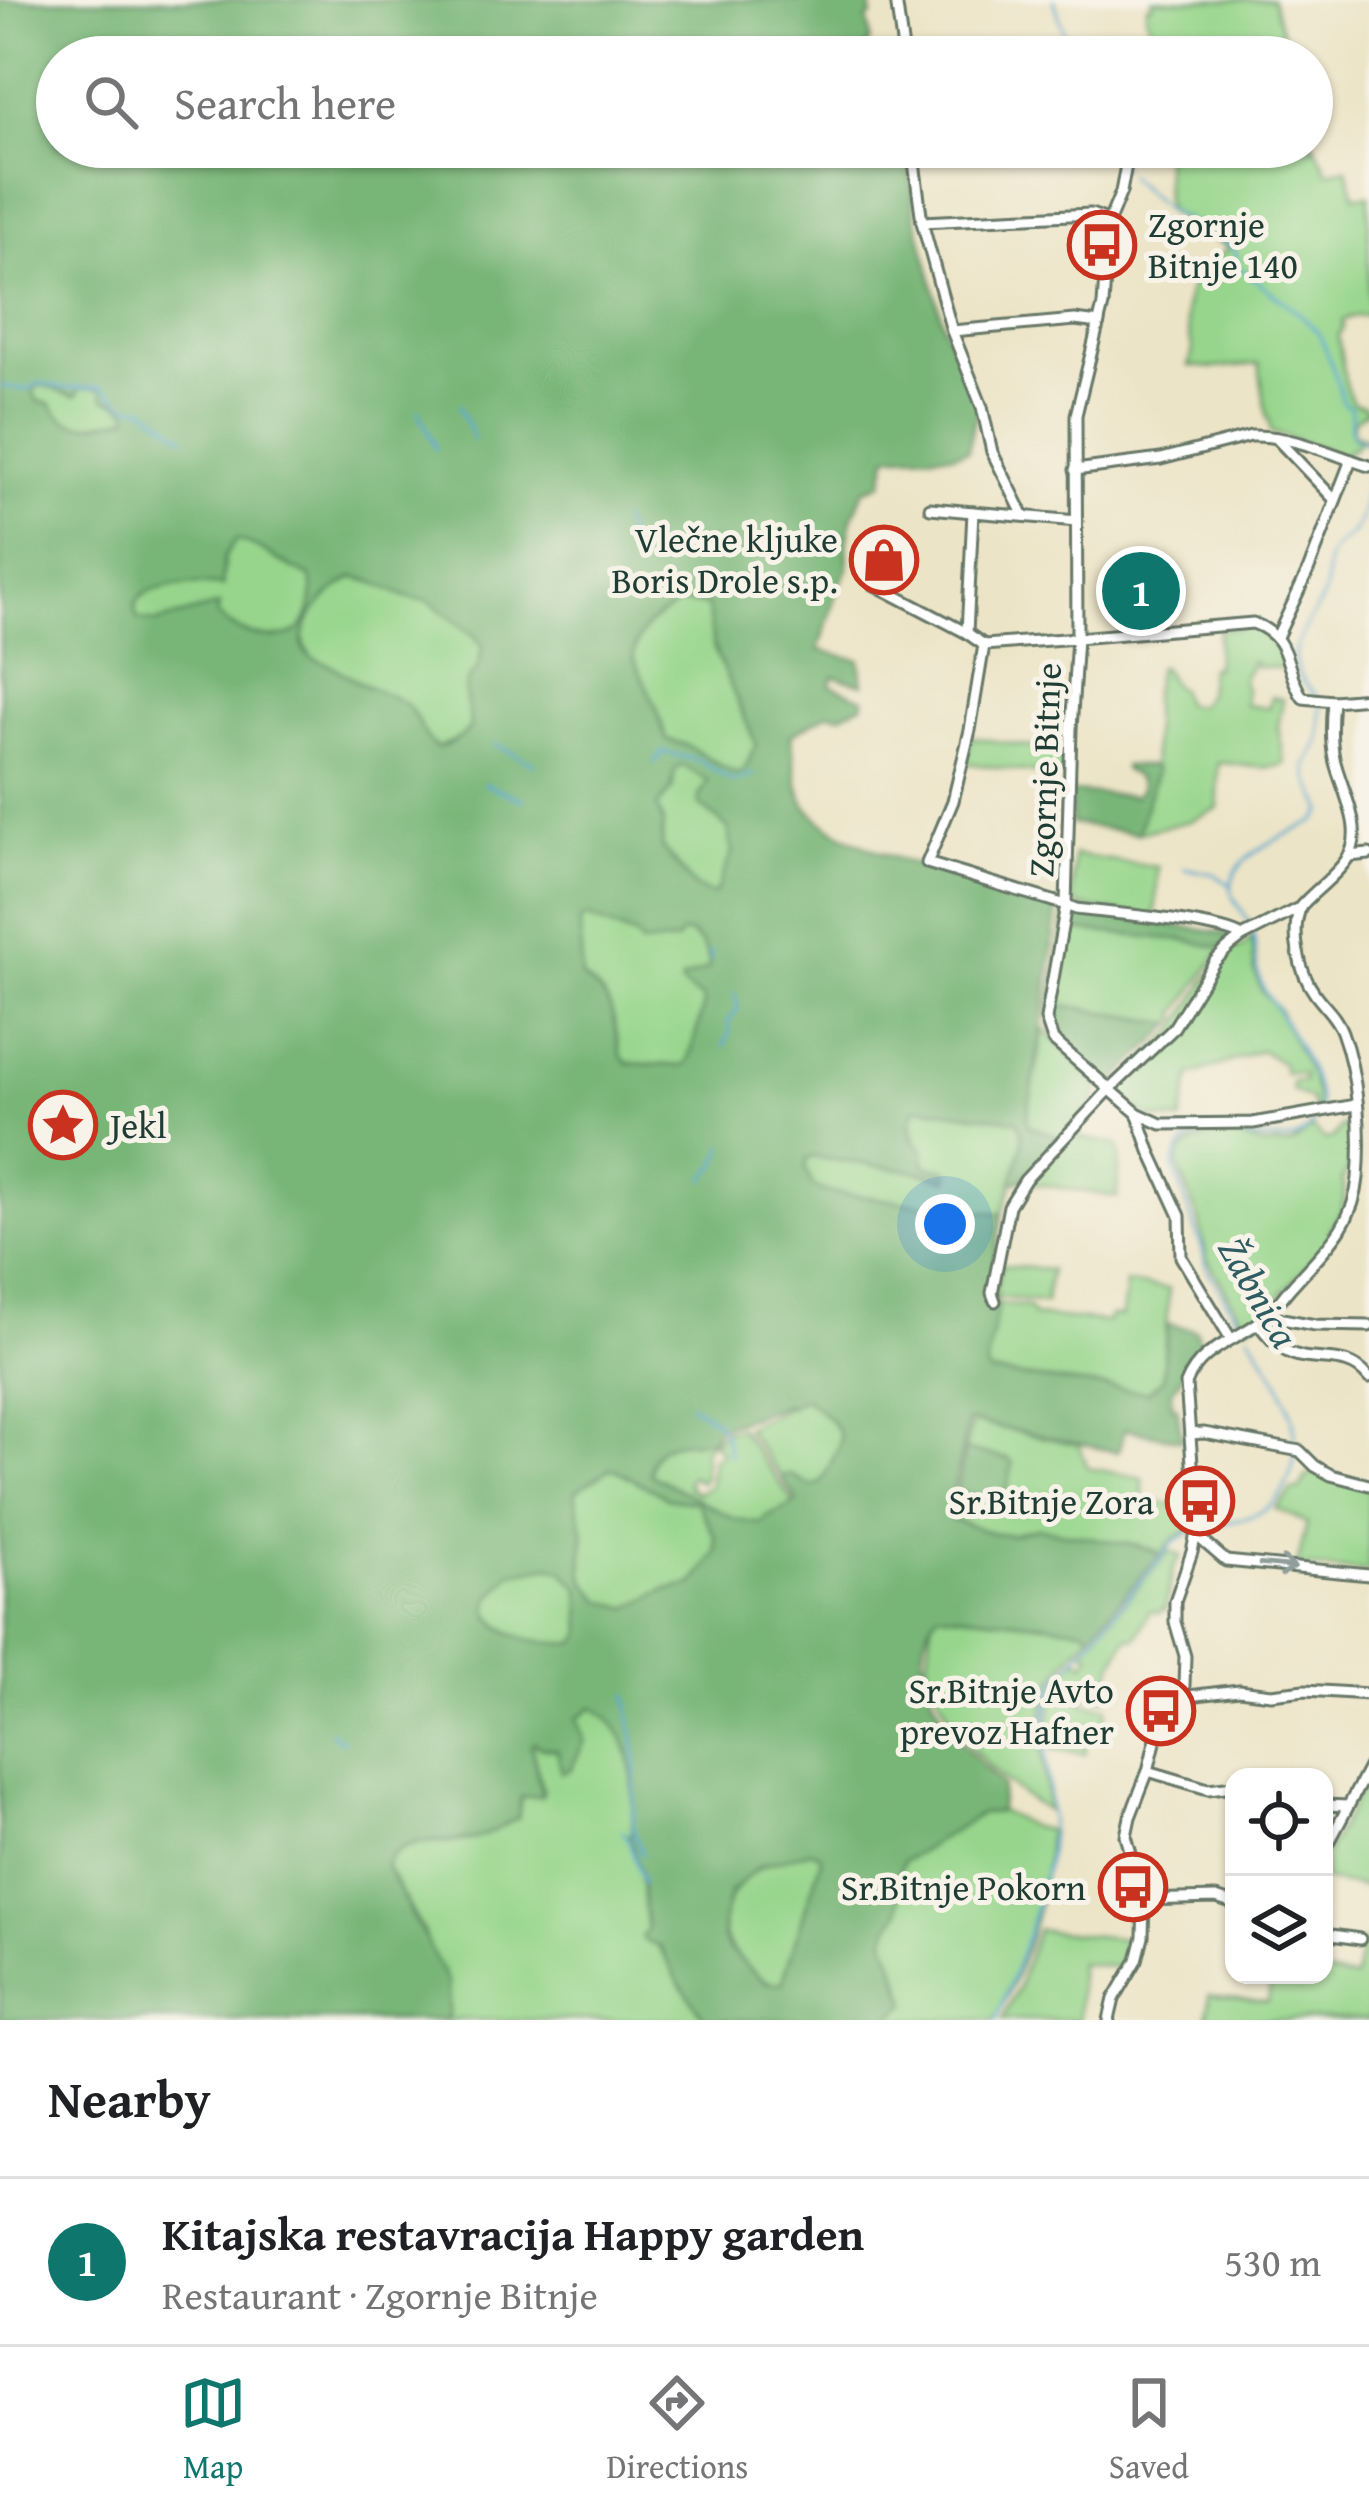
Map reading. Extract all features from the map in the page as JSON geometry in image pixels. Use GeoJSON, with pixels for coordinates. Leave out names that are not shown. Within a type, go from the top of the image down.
{"type":"FeatureCollection","features":[{"type":"Feature","properties":{"kind":"street"},"geometry":{"type":"LineString","coordinates":[[896,0],[901,36]]}},
{"type":"Feature","properties":{"kind":"street"},"geometry":{"type":"LineString","coordinates":[[916,168],[922,222],[952,332],[982,407],[992,452],[1024,516]]}},
{"type":"Feature","properties":{"kind":"street","name":"Zgornje Bitnje"},"geometry":{"type":"LineString","coordinates":[[1126,168],[1109,221],[1099,323],[1076,415],[1077,638],[1066,904],[1046,1019],[1053,1040],[1137,1113],[1180,1216],[1180,1257],[1235,1337]]}},
{"type":"Feature","properties":{"kind":"street"},"geometry":{"type":"LineString","coordinates":[[922,222],[1091,214],[1109,221]]}},
{"type":"Feature","properties":{"kind":"street"},"geometry":{"type":"LineString","coordinates":[[952,332],[1076,320],[1099,323]]}},
{"type":"Feature","properties":{"kind":"street"},"geometry":{"type":"LineString","coordinates":[[1075,470],[1161,459],[1251,436],[1276,438],[1366,465]]}},
{"type":"Feature","properties":{"kind":"street"},"geometry":{"type":"LineString","coordinates":[[1276,438],[1335,500]]}},
{"type":"Feature","properties":{"kind":"street"},"geometry":{"type":"LineString","coordinates":[[1352,460],[1277,637],[1304,698],[1369,698]]}},
{"type":"Feature","properties":{"kind":"street"},"geometry":{"type":"LineString","coordinates":[[930,508],[1077,520]]}},
{"type":"Feature","properties":{"kind":"street"},"geometry":{"type":"LineString","coordinates":[[967,633],[973,512]]}},
{"type":"Feature","properties":{"kind":"street","name":"Zgornje Bitnje"},"geometry":{"type":"LineString","coordinates":[[873,584],[984,645],[1243,623],[1261,625],[1277,637]]}},
{"type":"Feature","properties":{"kind":"street","name":"Zgornje Bitnje"},"geometry":{"type":"LineString","coordinates":[[984,645],[953,801],[927,863],[1094,911],[1250,934]]}},
{"type":"Feature","properties":{"kind":"street"},"geometry":{"type":"LineString","coordinates":[[995,1300],[992,1293],[1016,1193],[1109,1089],[1173,1029],[1215,961],[1250,934],[1300,906],[1349,856],[1353,832],[1333,754],[1329,701]]}},
{"type":"Feature","properties":{"kind":"street"},"geometry":{"type":"LineString","coordinates":[[1349,856],[1369,854]]}},
{"type":"Feature","properties":{"kind":"street"},"geometry":{"type":"LineString","coordinates":[[1109,2020],[1143,1937],[1144,1900],[1126,1836],[1130,1817],[1159,1726],[1180,1697],[1185,1656],[1175,1622],[1175,1600],[1197,1536],[1186,1397],[1189,1377],[1206,1355],[1271,1311],[1340,1233],[1364,1176],[1354,1076],[1342,1031],[1302,968],[1296,922],[1300,906]]}},
{"type":"Feature","properties":{"kind":"street"},"geometry":{"type":"LineString","coordinates":[[1137,1113],[1161,1124],[1252,1123],[1356,1106]]}},
{"type":"Feature","properties":{"kind":"street"},"geometry":{"type":"LineString","coordinates":[[1271,1311],[1277,1318],[1315,1324],[1369,1326]]}},
{"type":"Feature","properties":{"kind":"street"},"geometry":{"type":"LineString","coordinates":[[1256,1324],[1287,1352],[1346,1362],[1369,1378]]}},
{"type":"Feature","properties":{"kind":"street"},"geometry":{"type":"LineString","coordinates":[[1190,1434],[1295,1450],[1330,1475],[1369,1485]]}},
{"type":"Feature","properties":{"kind":"street"},"geometry":{"type":"LineString","coordinates":[[1197,1536],[1226,1561],[1369,1575]]}},
{"type":"Feature","properties":{"kind":"street"},"geometry":{"type":"LineString","coordinates":[[1180,1697],[1239,1690],[1369,1694]]}},
{"type":"Feature","properties":{"kind":"street"},"geometry":{"type":"LineString","coordinates":[[1333,1835],[1369,1767]]}},
{"type":"Feature","properties":{"kind":"street"},"geometry":{"type":"LineString","coordinates":[[1148,1771],[1208,1789],[1225,1787]]}},
{"type":"Feature","properties":{"kind":"street"},"geometry":{"type":"LineString","coordinates":[[1333,1805],[1348,1806]]}},
{"type":"Feature","properties":{"kind":"street"},"geometry":{"type":"LineString","coordinates":[[1144,1900],[1225,1901]]}},
{"type":"Feature","properties":{"kind":"street"},"geometry":{"type":"LineString","coordinates":[[1333,1935],[1360,1939]]}},
{"type":"Feature","properties":{"kind":"green space"},"geometry":{"type":"Polygon","coordinates":[[[0,0],[869,0],[870,36],[36,36],[36,168],[909,168],[916,218],[944,328],[980,407],[968,450],[889,455],[882,483],[864,490],[847,542],[848,569],[819,650],[860,660],[863,684],[834,676],[830,685],[861,697],[863,704],[841,715],[829,713],[791,735],[796,773],[808,808],[826,825],[854,840],[924,868],[1058,906],[1027,1118],[1029,1126],[1062,1138],[1020,1181],[1012,1182],[1022,1142],[1016,1120],[919,1107],[914,1110],[913,1138],[923,1150],[925,1166],[949,1171],[949,1179],[812,1157],[805,1169],[813,1186],[827,1192],[1002,1214],[992,1277],[998,1304],[986,1367],[989,1373],[1148,1392],[1162,1380],[1168,1324],[1196,1330],[1202,1345],[1172,1391],[1182,1440],[1125,1429],[1118,1452],[968,1421],[950,1519],[994,1534],[1037,1528],[1160,1554],[1091,1634],[1084,1628],[938,1612],[926,1635],[927,1682],[951,1728],[1002,1785],[1000,1811],[980,1814],[903,1862],[899,1912],[886,1939],[907,2004],[887,2020],[706,2020],[660,1947],[642,1937],[647,1930],[640,1872],[629,1835],[630,1762],[619,1731],[593,1707],[577,1718],[585,1741],[571,1769],[562,1773],[557,1750],[531,1745],[542,1796],[521,1797],[518,1818],[474,1839],[402,1848],[386,1866],[448,1982],[446,2020],[0,2020],[0,0]],[[39,385],[33,392],[38,402],[50,403],[75,424],[129,417],[117,402],[104,399],[101,389],[80,388],[77,396],[39,385]],[[236,540],[224,558],[222,586],[181,585],[150,591],[135,607],[138,619],[157,622],[219,605],[217,613],[224,620],[254,635],[288,635],[302,626],[312,598],[311,577],[236,540]],[[354,577],[322,602],[308,623],[303,640],[306,653],[404,703],[437,748],[459,738],[470,728],[465,690],[483,646],[429,601],[354,577]],[[681,603],[643,630],[633,657],[666,739],[686,745],[735,774],[744,771],[756,744],[713,646],[708,609],[681,603]],[[680,766],[672,789],[657,807],[663,822],[662,848],[695,887],[711,894],[732,853],[729,829],[699,804],[708,781],[680,766]],[[589,918],[580,922],[582,978],[607,1002],[621,1056],[628,1063],[683,1066],[704,1004],[682,980],[709,968],[704,948],[689,933],[681,934],[677,941],[641,945],[636,937],[589,918]],[[806,1399],[790,1407],[787,1404],[716,1429],[711,1440],[662,1447],[650,1474],[735,1519],[761,1523],[798,1502],[781,1477],[790,1475],[812,1486],[821,1483],[839,1445],[837,1429],[806,1399]],[[615,1469],[577,1490],[584,1535],[582,1570],[602,1601],[629,1608],[664,1590],[693,1585],[716,1552],[715,1537],[697,1502],[667,1498],[615,1469]],[[551,1566],[512,1573],[489,1603],[497,1624],[537,1641],[576,1643],[582,1634],[580,1588],[551,1566]],[[810,1851],[759,1866],[730,1892],[723,1920],[727,1948],[765,1982],[782,1983],[819,1854],[810,1851]]]}},
{"type":"Feature","properties":{"kind":"green space"},"geometry":{"type":"Polygon","coordinates":[[[1152,0],[1272,0],[1283,36],[1153,36],[1146,14],[1147,6],[1152,0]]]}},
{"type":"Feature","properties":{"kind":"green space"},"geometry":{"type":"Polygon","coordinates":[[[1164,168],[1326,168],[1328,172],[1347,168],[1355,196],[1369,195],[1369,315],[1342,321],[1338,336],[1346,387],[1353,403],[1368,410],[1353,421],[1353,434],[1367,443],[1358,441],[1346,456],[1271,432],[1259,364],[1189,366],[1189,290],[1200,273],[1229,248],[1169,213],[1164,168]]]}},
{"type":"Feature","properties":{"kind":"green space"},"geometry":{"type":"Polygon","coordinates":[[[39,384],[102,389],[129,417],[95,426],[73,424],[42,405],[33,392],[39,384]]]}},
{"type":"Feature","properties":{"kind":"green space"},"geometry":{"type":"Polygon","coordinates":[[[236,540],[312,577],[309,613],[297,631],[277,637],[254,635],[224,620],[217,613],[218,606],[157,622],[138,620],[135,607],[150,591],[181,585],[222,586],[224,558],[236,540]]]}},
{"type":"Feature","properties":{"kind":"green space"},"geometry":{"type":"Polygon","coordinates":[[[354,577],[429,601],[483,646],[477,670],[467,682],[471,728],[463,736],[437,748],[408,706],[314,659],[306,648],[306,624],[313,613],[354,577]]]}},
{"type":"Feature","properties":{"kind":"green space"},"geometry":{"type":"Polygon","coordinates":[[[681,603],[708,609],[713,646],[756,744],[744,771],[735,774],[686,745],[666,739],[633,657],[644,630],[681,603]]]}},
{"type":"Feature","properties":{"kind":"green space"},"geometry":{"type":"Polygon","coordinates":[[[1254,627],[1275,645],[1285,669],[1250,662],[1243,677],[1245,705],[1269,708],[1271,697],[1283,699],[1278,727],[1285,764],[1218,763],[1218,808],[1190,821],[1138,833],[1156,773],[1152,697],[1158,667],[1179,689],[1184,704],[1198,706],[1207,694],[1210,667],[1215,667],[1219,629],[1254,627]]]}},
{"type":"Feature","properties":{"kind":"green space"},"geometry":{"type":"Polygon","coordinates":[[[971,737],[1068,753],[1066,777],[966,763],[971,737]]]}},
{"type":"Feature","properties":{"kind":"green space"},"geometry":{"type":"Polygon","coordinates":[[[680,766],[708,781],[699,803],[729,829],[732,853],[717,892],[711,894],[695,887],[662,848],[657,807],[672,789],[674,770],[680,766]]]}},
{"type":"Feature","properties":{"kind":"green space"},"geometry":{"type":"Polygon","coordinates":[[[1124,766],[1156,770],[1138,833],[1071,824],[1071,792],[1135,796],[1140,784],[1124,766]]]}},
{"type":"Feature","properties":{"kind":"green space"},"geometry":{"type":"Polygon","coordinates":[[[1074,855],[1158,867],[1155,918],[1077,906],[1072,896],[1074,855]]]}},
{"type":"Feature","properties":{"kind":"green space"},"geometry":{"type":"Polygon","coordinates":[[[1066,909],[1223,933],[1234,939],[1223,948],[1063,929],[1066,909]]]}},
{"type":"Feature","properties":{"kind":"green space"},"geometry":{"type":"Polygon","coordinates":[[[583,918],[636,937],[641,944],[677,941],[681,934],[690,933],[702,944],[709,969],[694,974],[704,1005],[683,1066],[627,1063],[621,1056],[607,1002],[582,978],[579,922],[583,918]]]}},
{"type":"Feature","properties":{"kind":"green space"},"geometry":{"type":"Polygon","coordinates":[[[1063,929],[1223,948],[1173,1024],[1050,1003],[1063,929]]]}},
{"type":"Feature","properties":{"kind":"green space"},"geometry":{"type":"Polygon","coordinates":[[[1252,937],[1261,989],[1279,1011],[1311,1076],[1320,1110],[1292,1091],[1292,1082],[1304,1081],[1303,1074],[1284,1073],[1283,1064],[1261,1050],[1191,1076],[1181,1121],[1151,1118],[1115,1089],[1175,1031],[1230,950],[1243,947],[1252,937]]]}},
{"type":"Feature","properties":{"kind":"green space"},"geometry":{"type":"Polygon","coordinates":[[[1050,1003],[1173,1024],[1109,1086],[1059,1040],[1049,1017],[1050,1003]]]}},
{"type":"Feature","properties":{"kind":"green space"},"geometry":{"type":"Polygon","coordinates":[[[1044,1029],[1098,1085],[1089,1107],[1062,1138],[1029,1126],[1027,1118],[1044,1029]]]}},
{"type":"Feature","properties":{"kind":"green space"},"geometry":{"type":"Polygon","coordinates":[[[914,1110],[1016,1120],[1023,1129],[1020,1158],[1002,1214],[827,1192],[813,1186],[805,1169],[812,1157],[915,1171],[945,1180],[944,1169],[925,1166],[913,1128],[914,1110]]]}},
{"type":"Feature","properties":{"kind":"green space"},"geometry":{"type":"Polygon","coordinates":[[[1342,1126],[1349,1132],[1352,1154],[1342,1179],[1343,1205],[1330,1228],[1332,1236],[1266,1312],[1247,1326],[1207,1259],[1199,1220],[1177,1164],[1180,1153],[1196,1141],[1215,1136],[1265,1146],[1291,1145],[1313,1128],[1325,1140],[1332,1139],[1342,1126]]]}},
{"type":"Feature","properties":{"kind":"green space"},"geometry":{"type":"Polygon","coordinates":[[[1074,1136],[1117,1145],[1117,1197],[1026,1182],[1074,1136]]]}},
{"type":"Feature","properties":{"kind":"green space"},"geometry":{"type":"Polygon","coordinates":[[[1002,1265],[1050,1270],[1045,1303],[999,1297],[995,1293],[1002,1265]]]}},
{"type":"Feature","properties":{"kind":"green space"},"geometry":{"type":"Polygon","coordinates":[[[1126,1283],[1169,1289],[1162,1380],[1148,1392],[989,1373],[986,1367],[998,1304],[1028,1307],[1034,1316],[1108,1322],[1110,1316],[1122,1317],[1126,1283]]]}},
{"type":"Feature","properties":{"kind":"green space"},"geometry":{"type":"Polygon","coordinates":[[[802,1399],[828,1418],[842,1441],[821,1483],[812,1486],[791,1475],[781,1477],[745,1428],[802,1399]]]}},
{"type":"Feature","properties":{"kind":"green space"},"geometry":{"type":"Polygon","coordinates":[[[972,1422],[1079,1445],[1088,1468],[1143,1478],[1143,1500],[1190,1507],[1192,1528],[1160,1554],[1037,1528],[994,1534],[954,1520],[957,1492],[996,1499],[1008,1459],[965,1450],[972,1422]]]}},
{"type":"Feature","properties":{"kind":"green space"},"geometry":{"type":"Polygon","coordinates":[[[739,1428],[795,1504],[761,1523],[736,1520],[650,1474],[662,1447],[711,1440],[704,1449],[704,1477],[700,1482],[692,1476],[687,1480],[697,1493],[710,1485],[712,1459],[722,1453],[715,1439],[739,1428]]]}},
{"type":"Feature","properties":{"kind":"green space"},"geometry":{"type":"Polygon","coordinates":[[[965,1450],[1013,1463],[1007,1490],[996,1499],[957,1492],[965,1450]]]}},
{"type":"Feature","properties":{"kind":"green space"},"geometry":{"type":"Polygon","coordinates":[[[610,1469],[667,1498],[697,1502],[715,1537],[716,1552],[692,1585],[664,1590],[629,1608],[602,1602],[585,1581],[584,1535],[575,1494],[610,1469]]]}},
{"type":"Feature","properties":{"kind":"green space"},"geometry":{"type":"Polygon","coordinates":[[[1314,1473],[1369,1488],[1369,1572],[1297,1566],[1307,1523],[1276,1509],[1314,1473]]]}},
{"type":"Feature","properties":{"kind":"green space"},"geometry":{"type":"Polygon","coordinates":[[[1169,1551],[1181,1556],[1173,1569],[1165,1610],[1150,1610],[1136,1638],[1127,1638],[1113,1665],[1107,1697],[1082,1695],[1082,1703],[1108,1707],[1104,1733],[1088,1733],[1085,1754],[1049,1748],[1050,1711],[1062,1678],[1077,1657],[1085,1663],[1091,1655],[1084,1649],[1169,1551]]]}},
{"type":"Feature","properties":{"kind":"green space"},"geometry":{"type":"Polygon","coordinates":[[[550,1566],[562,1570],[580,1588],[582,1634],[576,1643],[551,1644],[515,1635],[488,1610],[490,1599],[512,1572],[550,1566]]]}},
{"type":"Feature","properties":{"kind":"green space"},"geometry":{"type":"Polygon","coordinates":[[[933,1615],[1084,1628],[1091,1634],[1058,1672],[1046,1701],[1042,1732],[1048,1811],[985,1762],[950,1715],[928,1671],[933,1615]]]}},
{"type":"Feature","properties":{"kind":"green space"},"geometry":{"type":"Polygon","coordinates":[[[593,1707],[619,1731],[630,1762],[629,1836],[640,1872],[647,1931],[706,2020],[446,2020],[449,2011],[423,1931],[386,1866],[393,1855],[411,1845],[472,1838],[517,1809],[520,1797],[541,1796],[531,1745],[557,1750],[562,1772],[585,1741],[577,1718],[593,1707]]]}},
{"type":"Feature","properties":{"kind":"green space"},"geometry":{"type":"Polygon","coordinates":[[[1369,1774],[1369,1888],[1333,1882],[1333,1841],[1369,1774]]]}},
{"type":"Feature","properties":{"kind":"green space"},"geometry":{"type":"Polygon","coordinates":[[[1000,1811],[1048,1830],[1044,1879],[1032,1928],[995,2020],[887,2020],[907,1999],[886,1939],[899,1912],[903,1862],[980,1813],[1000,1811]]]}},
{"type":"Feature","properties":{"kind":"green space"},"geometry":{"type":"Polygon","coordinates":[[[810,1851],[821,1859],[782,1984],[770,1982],[729,1946],[723,1929],[725,1913],[746,1878],[782,1858],[810,1851]]]}},
{"type":"Feature","properties":{"kind":"green space"},"geometry":{"type":"Polygon","coordinates":[[[1037,1930],[1127,1939],[1119,1960],[1122,1968],[1079,1963],[1079,2020],[1002,2020],[1037,1930]]]}},
{"type":"Feature","properties":{"kind":"green space"},"geometry":{"type":"Polygon","coordinates":[[[1362,1941],[1369,1942],[1369,2020],[1207,2020],[1209,1995],[1268,2002],[1271,1984],[1333,1984],[1333,1975],[1355,1979],[1362,1941]]]}},
{"type":"Feature","properties":{"kind":"waterway"},"geometry":{"type":"LineString","coordinates":[[1054,0],[1065,36]]}},
{"type":"Feature","properties":{"kind":"waterway","name":"Žabnica"},"geometry":{"type":"LineString","coordinates":[[1128,176],[1167,211],[1235,250],[1239,267],[1319,334],[1343,403],[1351,408],[1353,437],[1369,444]]}},
{"type":"Feature","properties":{"kind":"waterway"},"geometry":{"type":"LineString","coordinates":[[2,386],[27,390],[39,383],[102,387],[127,406],[144,407],[185,437]]}},
{"type":"Feature","properties":{"kind":"waterway"},"geometry":{"type":"LineString","coordinates":[[459,406],[474,440]]}},
{"type":"Feature","properties":{"kind":"waterway"},"geometry":{"type":"LineString","coordinates":[[418,410],[436,449]]}},
{"type":"Feature","properties":{"kind":"waterway","name":"Žabnica"},"geometry":{"type":"LineString","coordinates":[[1318,697],[1297,671],[1296,647],[1323,597],[1329,556],[1358,524],[1369,467]]}},
{"type":"Feature","properties":{"kind":"waterway"},"geometry":{"type":"LineString","coordinates":[[622,521],[629,544]]}},
{"type":"Feature","properties":{"kind":"waterway","name":"Žabnica"},"geometry":{"type":"LineString","coordinates":[[1244,1327],[1207,1269],[1174,1167],[1184,1145],[1200,1135],[1287,1140],[1305,1132],[1318,1113],[1309,1068],[1261,981],[1251,926],[1232,894],[1232,880],[1248,857],[1316,821],[1324,811],[1307,765],[1320,741],[1321,706]]}},
{"type":"Feature","properties":{"kind":"waterway"},"geometry":{"type":"LineString","coordinates":[[494,744],[535,764]]}},
{"type":"Feature","properties":{"kind":"waterway"},"geometry":{"type":"LineString","coordinates":[[654,763],[663,752],[701,761],[733,782],[754,774]]}},
{"type":"Feature","properties":{"kind":"waterway"},"geometry":{"type":"LineString","coordinates":[[485,784],[523,800]]}},
{"type":"Feature","properties":{"kind":"waterway"},"geometry":{"type":"LineString","coordinates":[[1184,868],[1214,874],[1232,886]]}},
{"type":"Feature","properties":{"kind":"waterway"},"geometry":{"type":"LineString","coordinates":[[710,952],[712,960]]}},
{"type":"Feature","properties":{"kind":"waterway"},"geometry":{"type":"LineString","coordinates":[[724,1046],[730,1033],[728,1021],[737,1008],[734,993]]}},
{"type":"Feature","properties":{"kind":"waterway"},"geometry":{"type":"LineString","coordinates":[[705,1179],[724,1146]]}},
{"type":"Feature","properties":{"kind":"waterway","name":"Žabnica"},"geometry":{"type":"LineString","coordinates":[[1249,1334],[1287,1400],[1295,1445]]}},
{"type":"Feature","properties":{"kind":"waterway"},"geometry":{"type":"LineString","coordinates":[[689,1404],[717,1424],[730,1456]]}},
{"type":"Feature","properties":{"kind":"waterway","name":"Žabnica"},"geometry":{"type":"LineString","coordinates":[[996,2020],[1034,1914],[1049,1848],[1045,1740],[1057,1680],[1175,1541],[1264,1510],[1288,1481],[1295,1455]]}},
{"type":"Feature","properties":{"kind":"waterway"},"geometry":{"type":"LineString","coordinates":[[627,1695],[636,1754],[633,1830],[642,1855]]}},
{"type":"Feature","properties":{"kind":"waterway"},"geometry":{"type":"LineString","coordinates":[[330,1732],[343,1741]]}},
{"type":"Feature","properties":{"kind":"waterway"},"geometry":{"type":"LineString","coordinates":[[622,1831],[643,1883]]}},
{"type":"Feature","properties":{"kind":"place","name":"Zgornje Bitnje 140"},"geometry":{"type":"Point","coordinates":[1102,245]}},
{"type":"Feature","properties":{"kind":"place","name":"Vlečne kljuke Boris Drole s.p."},"geometry":{"type":"Point","coordinates":[884,560]}},
{"type":"Feature","properties":{"kind":"place","name":"Kitajska restavracija Happy garden"},"geometry":{"type":"Point","coordinates":[1141,591]}},
{"type":"Feature","properties":{"kind":"place","name":"Jekl"},"geometry":{"type":"Point","coordinates":[63,1125]}},
{"type":"Feature","properties":{"kind":"place","name":"Sr.Bitnje Zora"},"geometry":{"type":"Point","coordinates":[1200,1501]}},
{"type":"Feature","properties":{"kind":"place","name":"Sr.Bitnje Avto prevoz Hafner"},"geometry":{"type":"Point","coordinates":[1161,1711]}},
{"type":"Feature","properties":{"kind":"place","name":"Sr.Bitnje Pokorn"},"geometry":{"type":"Point","coordinates":[1133,1887]}}]}
